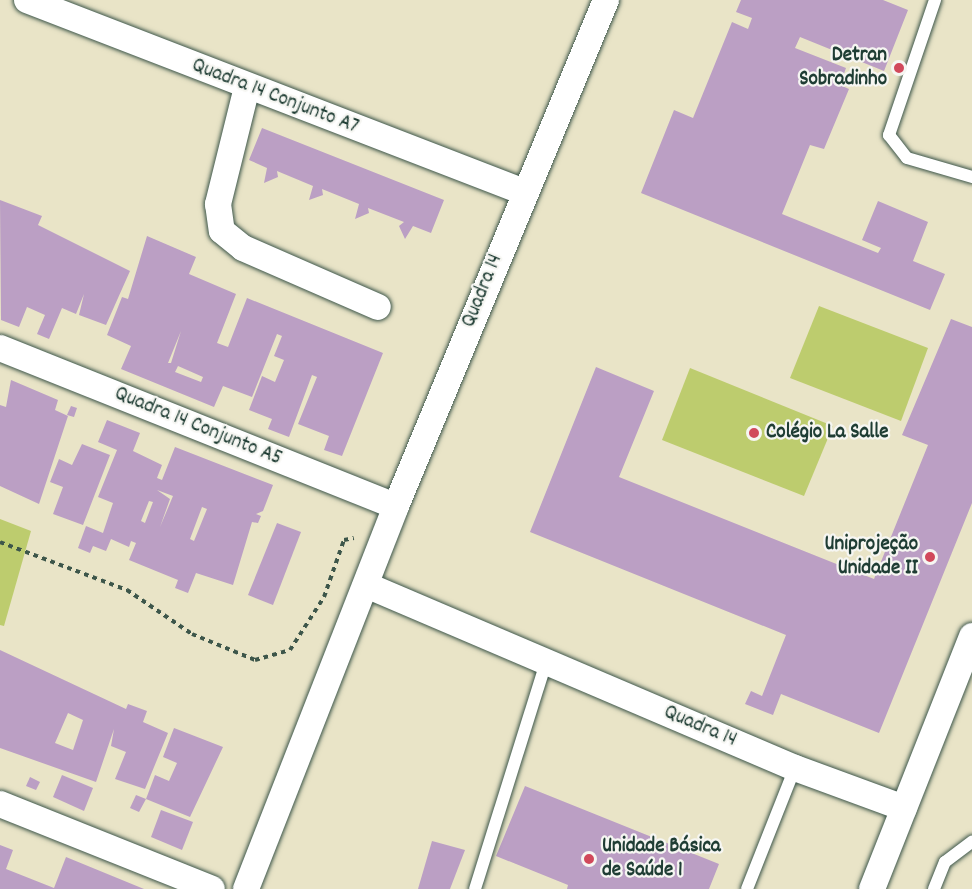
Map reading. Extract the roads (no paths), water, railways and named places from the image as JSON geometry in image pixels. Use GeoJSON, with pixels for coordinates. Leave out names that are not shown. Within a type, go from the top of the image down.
{"type":"FeatureCollection","features":[{"type":"Feature","properties":{"kind":"street","name":"Quadra 14 Conjunto A7"},"geometry":{"type":"LineString","coordinates":[[27,0],[247,87],[524,192]]}},
{"type":"Feature","properties":{"kind":"street","name":"Quadra 14"},"geometry":{"type":"LineString","coordinates":[[246,889],[396,506],[524,192],[606,0]]}},
{"type":"Feature","properties":{"kind":"street"},"geometry":{"type":"LineString","coordinates":[[247,87],[218,204],[222,231],[243,248],[378,307]]}},
{"type":"Feature","properties":{"kind":"street","name":"Quadra 14 Conjunto A5"},"geometry":{"type":"LineString","coordinates":[[0,348],[396,506]]}},
{"type":"Feature","properties":{"kind":"street","name":"Quadra 14"},"geometry":{"type":"LineString","coordinates":[[366,585],[795,768],[904,808]]}},
{"type":"Feature","properties":{"kind":"street"},"geometry":{"type":"LineString","coordinates":[[872,889],[972,636]]}},
{"type":"Feature","properties":{"kind":"street"},"geometry":{"type":"LineString","coordinates":[[0,804],[212,889]]}},
{"type":"Feature","properties":{"kind":"lane"},"geometry":{"type":"LineString","coordinates":[[935,0],[890,135],[907,158],[972,177]]}},
{"type":"Feature","properties":{"kind":"lane"},"geometry":{"type":"LineString","coordinates":[[475,889],[546,662]]}},
{"type":"Feature","properties":{"kind":"lane"},"geometry":{"type":"LineString","coordinates":[[747,889],[795,768]]}},
{"type":"Feature","properties":{"kind":"lane"},"geometry":{"type":"LineString","coordinates":[[934,889],[945,862],[972,842]]}},
{"type":"Feature","properties":{"kind":"place","name":"Detran Sobradinho"},"geometry":{"type":"Point","coordinates":[899,68]}},
{"type":"Feature","properties":{"kind":"place","name":"Colégio La Salle"},"geometry":{"type":"Point","coordinates":[754,433]}},
{"type":"Feature","properties":{"kind":"place","name":"Uniprojeção Unidade II"},"geometry":{"type":"Point","coordinates":[930,557]}},
{"type":"Feature","properties":{"kind":"place","name":"Unidade Básica de Saúde 1"},"geometry":{"type":"Point","coordinates":[589,859]}}]}
